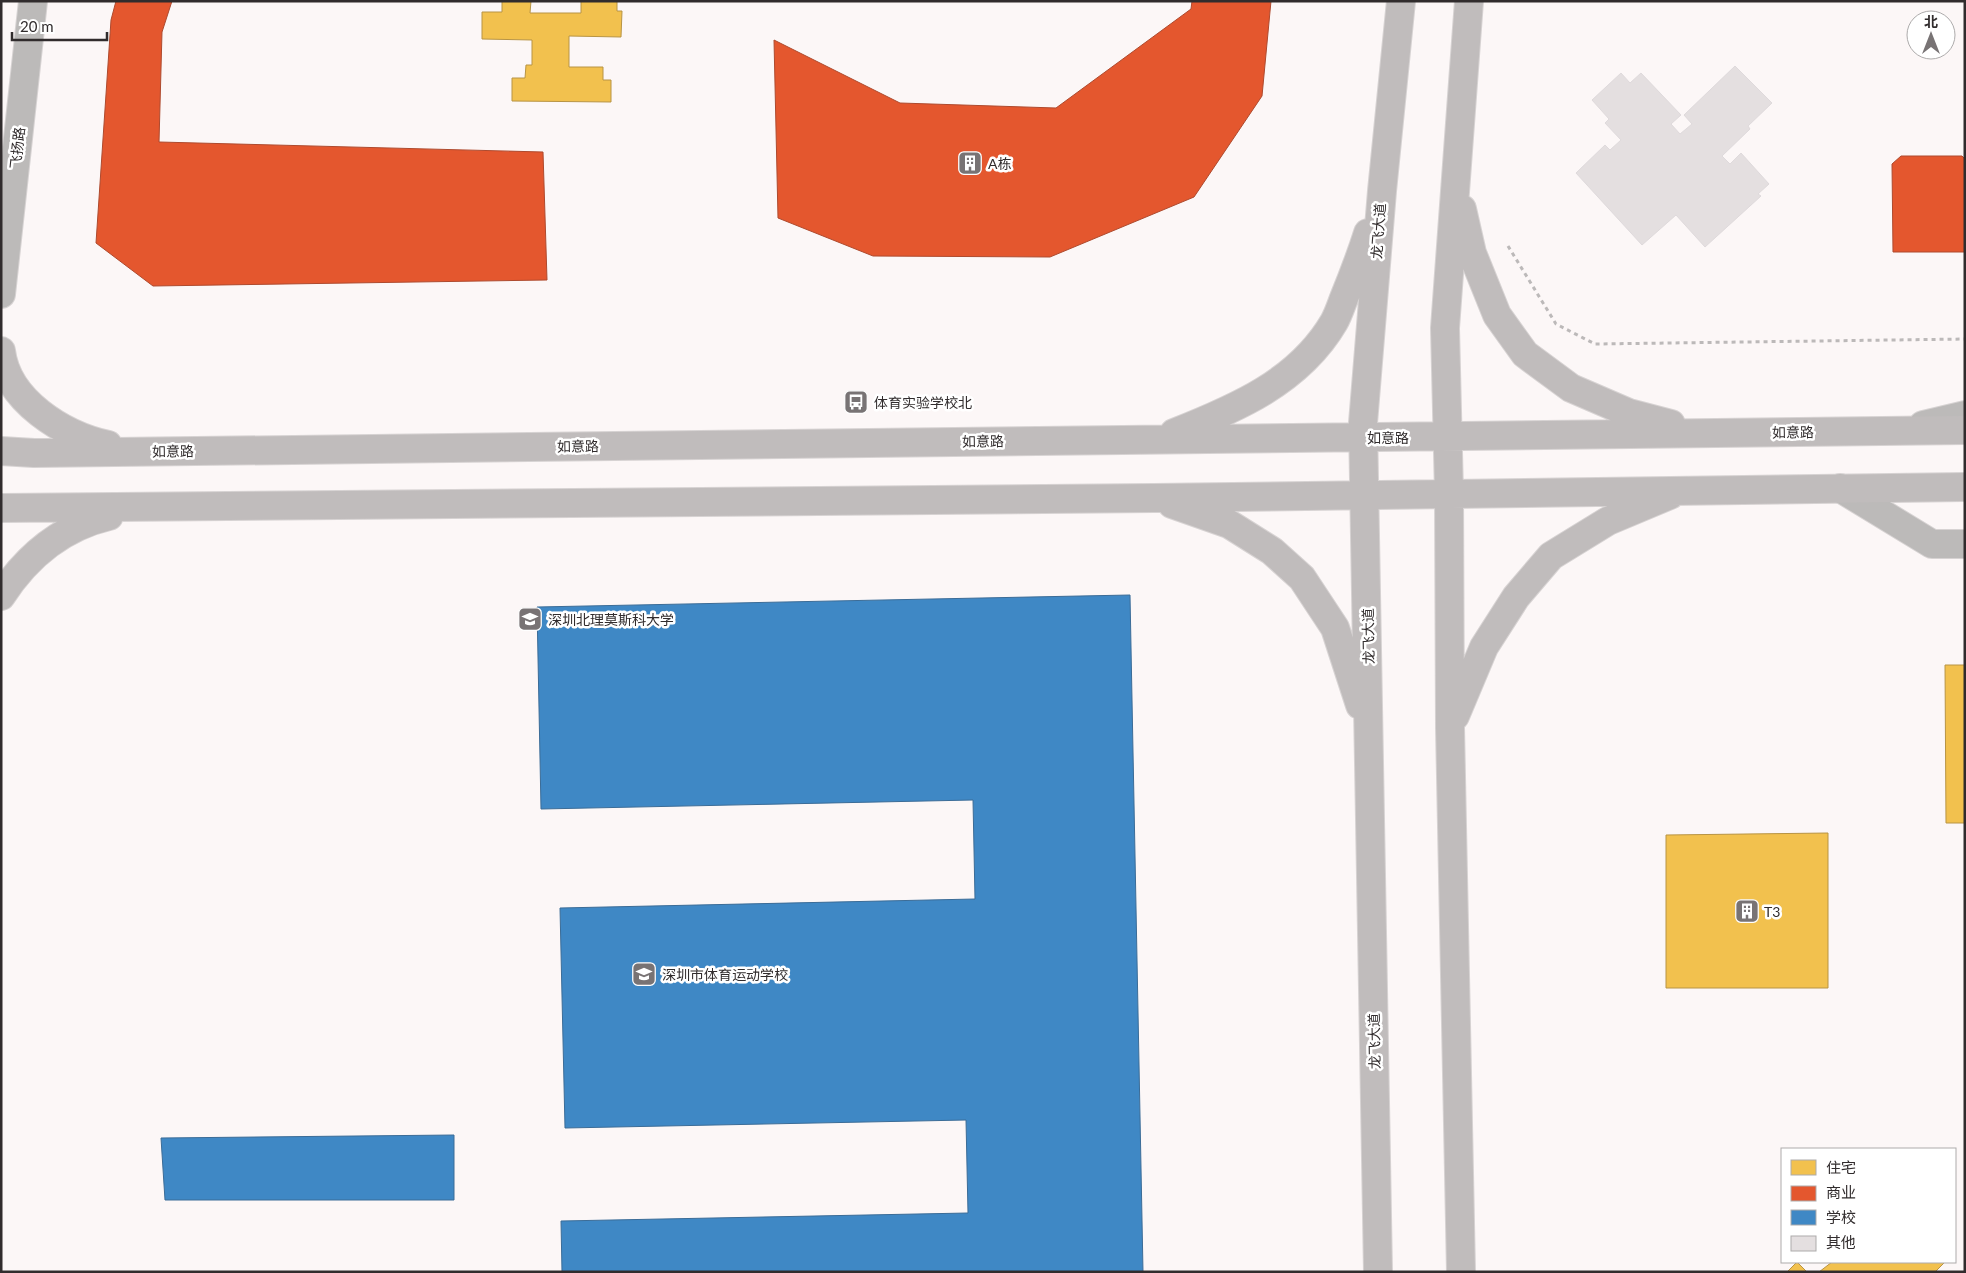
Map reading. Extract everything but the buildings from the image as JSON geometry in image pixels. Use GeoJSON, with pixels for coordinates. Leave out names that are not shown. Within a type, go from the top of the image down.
{"type":"FeatureCollection","features":[{"type":"Feature","properties":{"kind":"main road","name":"龙飞大道"},"geometry":{"type":"LineString","coordinates":[[1378,1272],[1363,423],[1382,191],[1401,1]]}},
{"type":"Feature","properties":{"kind":"main road"},"geometry":{"type":"LineString","coordinates":[[1462,1272],[1450,727],[1449,493],[1445,328],[1470,1]]}},
{"type":"Feature","properties":{"kind":"main road"},"geometry":{"type":"LineString","coordinates":[[1456,180],[1472,253],[1497,314],[1525,354],[1571,388],[1628,413],[1704,433]]}},
{"type":"Feature","properties":{"kind":"main road"},"geometry":{"type":"LineString","coordinates":[[1156,440],[1219,415],[1273,386],[1305,361],[1334,322],[1359,263],[1382,191]]}},
{"type":"Feature","properties":{"kind":"main road"},"geometry":{"type":"LineString","coordinates":[[1,351],[12,382],[30,404],[60,427],[95,442],[139,451]]}},
{"type":"Feature","properties":{"kind":"main road","name":"如意路"},"geometry":{"type":"LineString","coordinates":[[1,451],[1965,430]]}},
{"type":"Feature","properties":{"kind":"main road"},"geometry":{"type":"LineString","coordinates":[[1,508],[1154,498],[1965,487]]}},
{"type":"Feature","properties":{"kind":"main road"},"geometry":{"type":"LineString","coordinates":[[1450,727],[1484,648],[1516,597],[1552,556],[1608,522],[1682,490]]}},
{"type":"Feature","properties":{"kind":"main road"},"geometry":{"type":"LineString","coordinates":[[1154,498],[1229,524],[1272,551],[1302,578],[1335,628],[1355,687],[1369,737]]}},
{"type":"Feature","properties":{"kind":"main road"},"geometry":{"type":"LineString","coordinates":[[1,596],[13,578],[34,555],[58,536],[91,520],[143,508]]}},
{"type":"Feature","properties":{"kind":"street","name":"飞扬路"},"geometry":{"type":"LineString","coordinates":[[1,294],[33,1]]}},
{"type":"Feature","properties":{"kind":"street"},"geometry":{"type":"LineString","coordinates":[[1899,431],[1965,415]]}},
{"type":"Feature","properties":{"kind":"street"},"geometry":{"type":"LineString","coordinates":[[1840,488],[1932,544],[1965,544]]}},
{"type":"Feature","properties":{"kind":"path"},"geometry":{"type":"LineString","coordinates":[[1508,246],[1556,324],[1595,344],[1965,339]]}},
{"type":"Feature","properties":{"kind":"place","name":"A栋"},"geometry":{"type":"Point","coordinates":[970,163]}},
{"type":"Feature","properties":{"kind":"place","name":"体育实验学校北"},"geometry":{"type":"Point","coordinates":[856,402]}},
{"type":"Feature","properties":{"kind":"place","name":"深圳北理莫斯科大学"},"geometry":{"type":"Point","coordinates":[530,619]}},
{"type":"Feature","properties":{"kind":"place","name":"T3"},"geometry":{"type":"Point","coordinates":[1747,911]}},
{"type":"Feature","properties":{"kind":"place","name":"深圳市体育运动学校"},"geometry":{"type":"Point","coordinates":[644,974]}}]}
